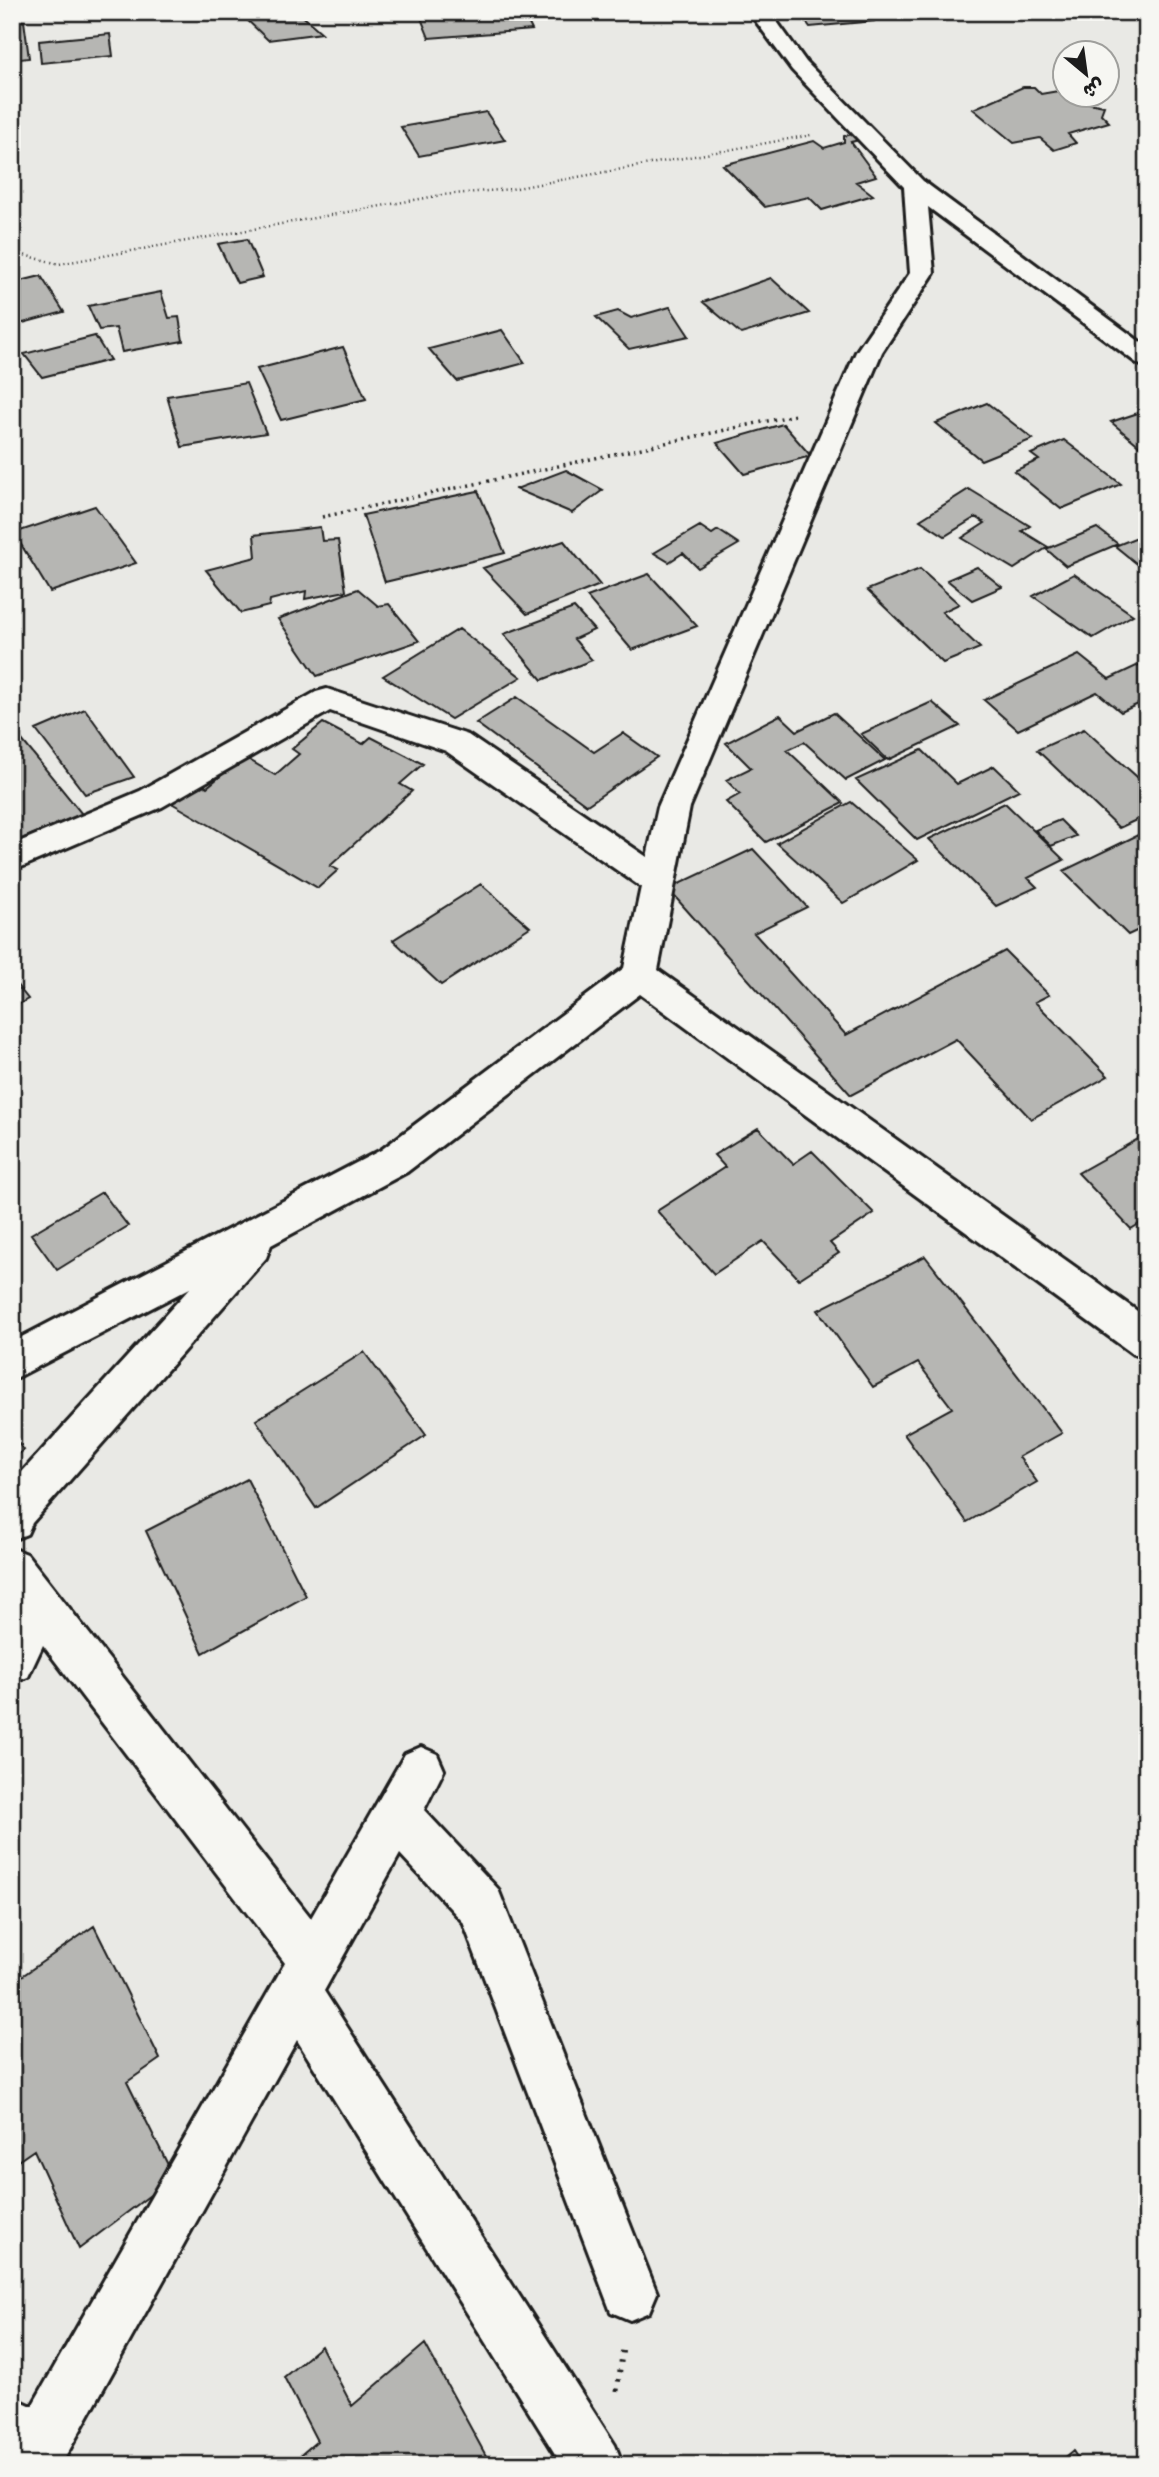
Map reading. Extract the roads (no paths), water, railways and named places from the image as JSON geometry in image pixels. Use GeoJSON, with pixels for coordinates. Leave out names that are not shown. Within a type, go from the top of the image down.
{"type":"FeatureCollection","features":[{"type":"Feature","properties":{"kind":"street"},"geometry":{"type":"LineString","coordinates":[[759,12],[799,66],[915,186],[1147,359]]}},
{"type":"Feature","properties":{"kind":"street"},"geometry":{"type":"LineString","coordinates":[[12,1362],[394,1161],[640,975],[674,807],[869,352],[922,273],[915,186]]}},
{"type":"Feature","properties":{"kind":"street"},"geometry":{"type":"LineString","coordinates":[[12,859],[151,800],[327,699],[457,743],[659,882]]}},
{"type":"Feature","properties":{"kind":"street"},"geometry":{"type":"LineString","coordinates":[[640,975],[1147,1341]]}},
{"type":"Feature","properties":{"kind":"street"},"geometry":{"type":"LineString","coordinates":[[12,1520],[16,1509],[270,1226]]}},
{"type":"Feature","properties":{"kind":"street"},"geometry":{"type":"LineString","coordinates":[[12,1569],[305,1977],[595,2465]]}},
{"type":"Feature","properties":{"kind":"street"},"geometry":{"type":"LineString","coordinates":[[12,1661],[39,1605]]}},
{"type":"Feature","properties":{"kind":"street"},"geometry":{"type":"LineString","coordinates":[[30,2465],[421,1770]]}},
{"type":"Feature","properties":{"kind":"street"},"geometry":{"type":"LineString","coordinates":[[396,1815],[481,1906],[630,2293]]}},
{"type":"Feature","properties":{"kind":"street"},"geometry":{"type":"LineString","coordinates":[[12,2425],[23,2465]]}}]}
